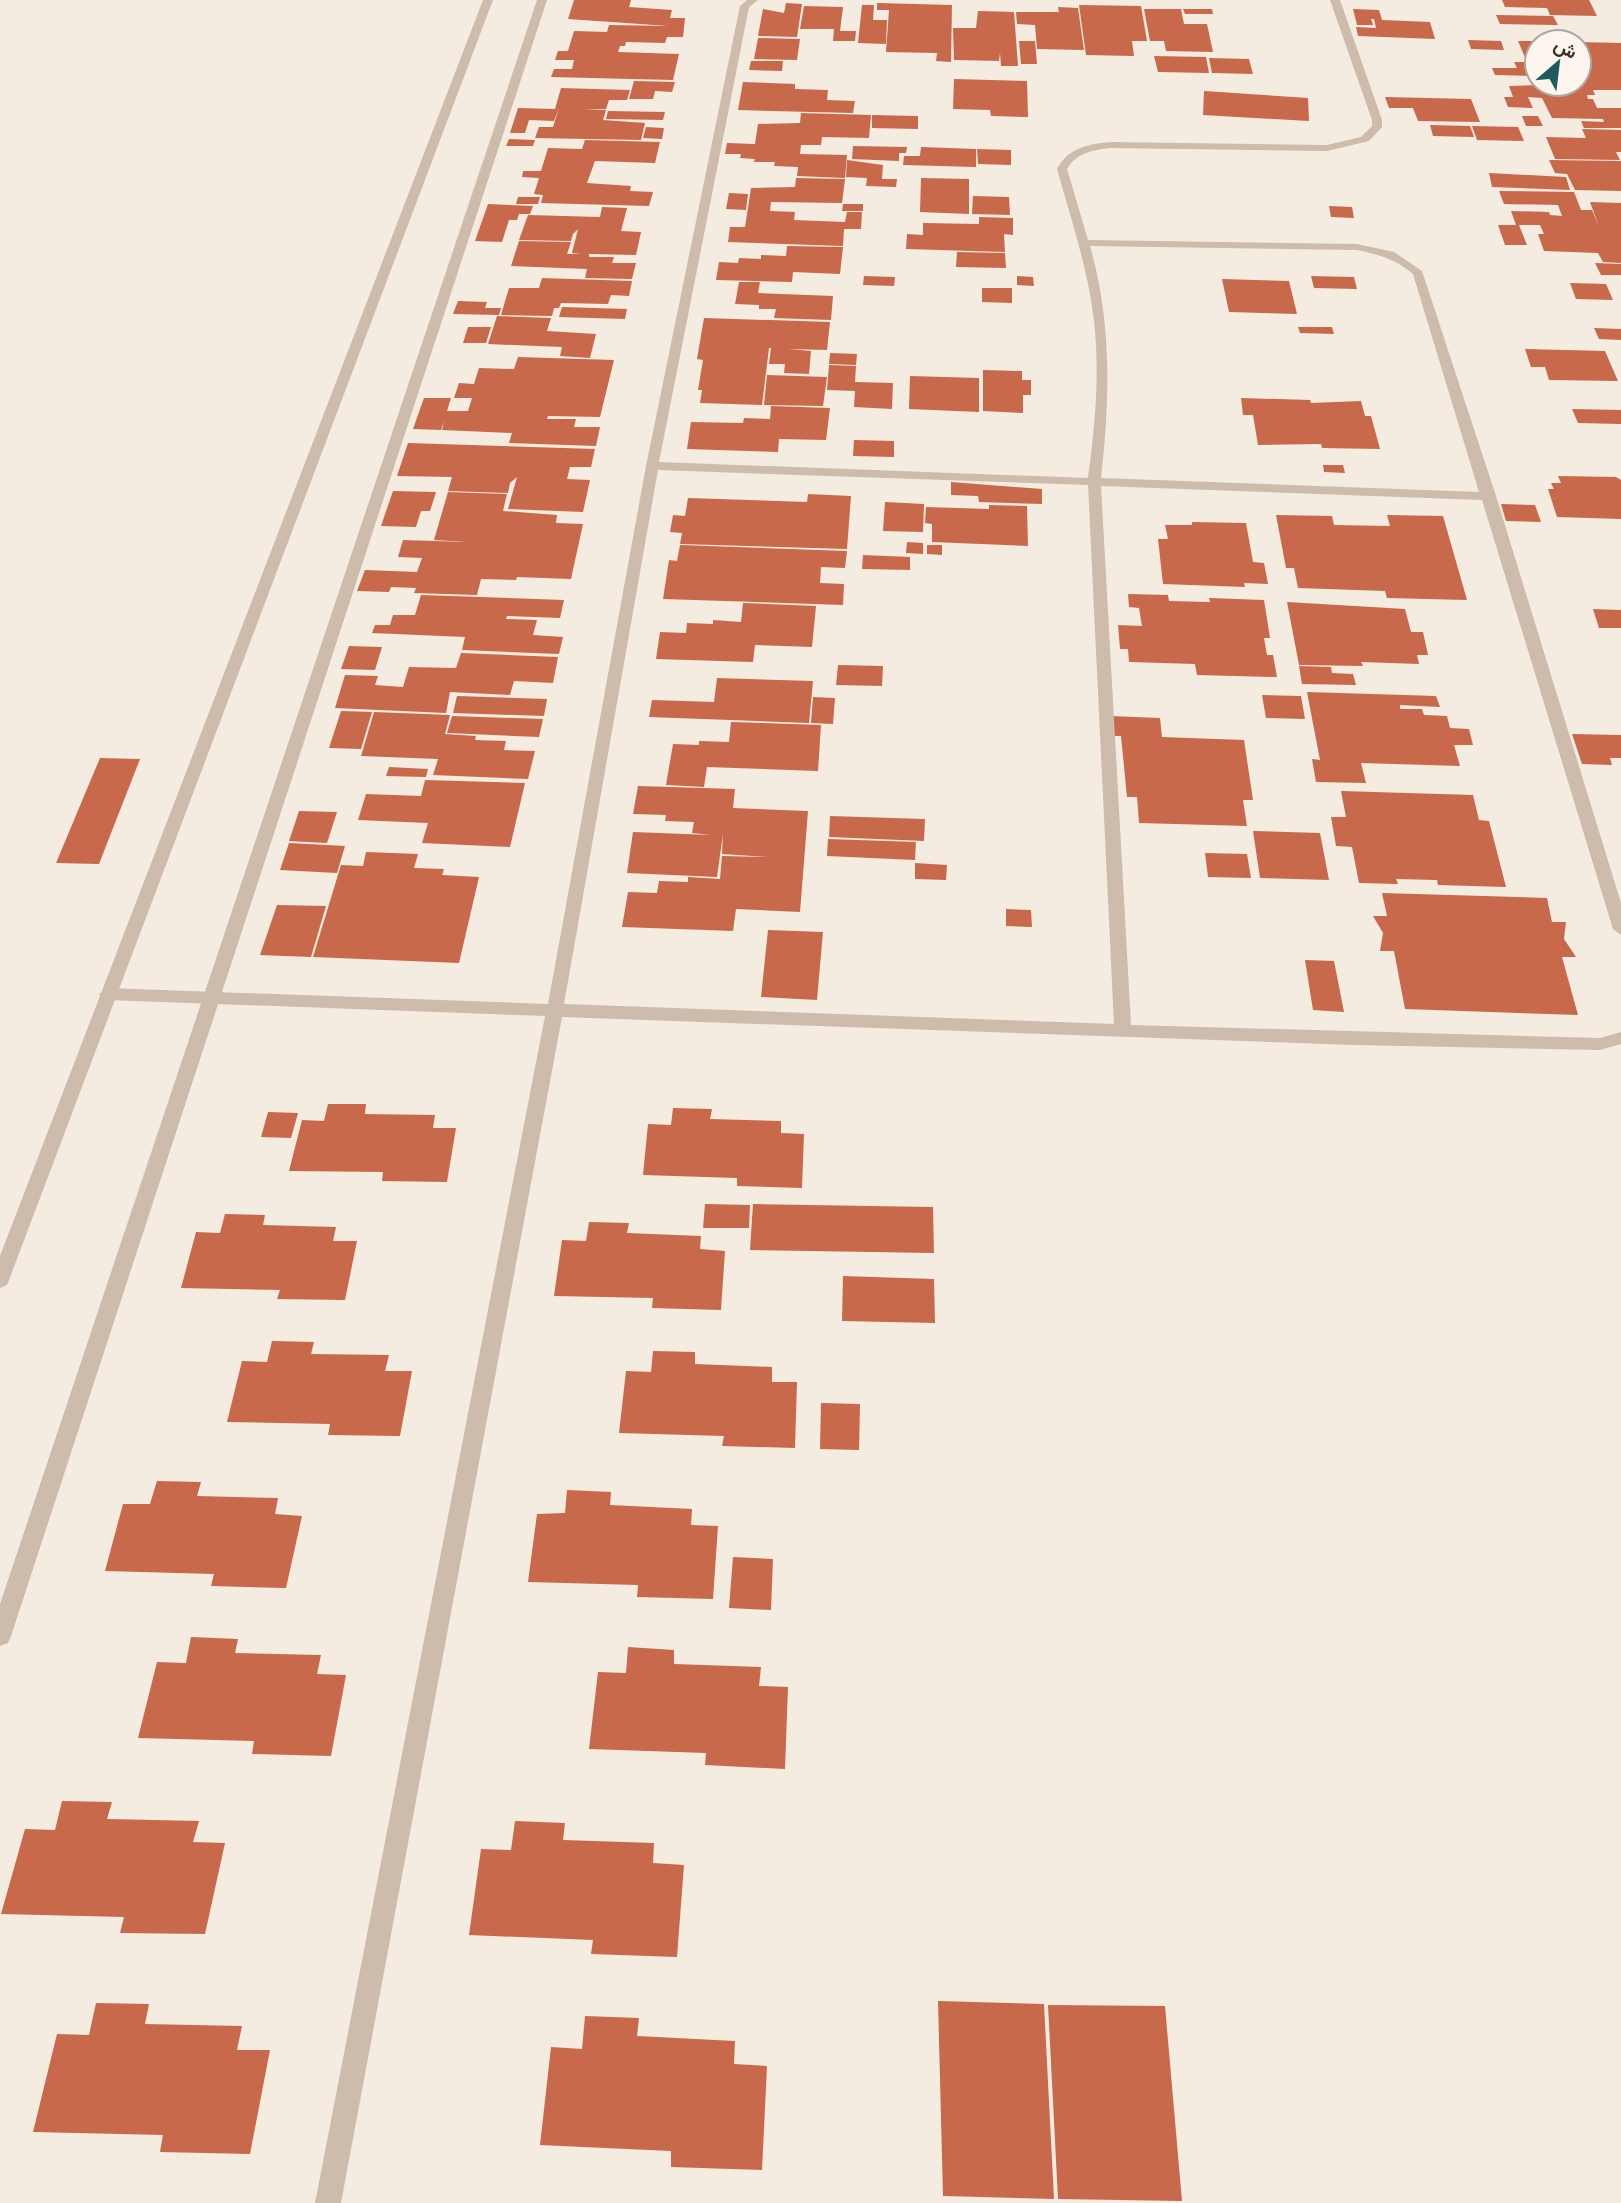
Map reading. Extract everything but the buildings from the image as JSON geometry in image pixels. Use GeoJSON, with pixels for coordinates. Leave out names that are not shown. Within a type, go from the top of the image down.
{"type":"FeatureCollection","features":[{"type":"Feature","properties":{"kind":"street"},"geometry":{"type":"LineString","coordinates":[[0,1280],[488,0]]}},
{"type":"Feature","properties":{"kind":"street"},"geometry":{"type":"LineString","coordinates":[[0,1636],[542,0]]}},
{"type":"Feature","properties":{"kind":"street"},"geometry":{"type":"LineString","coordinates":[[328,2203],[555,1010],[652,466],[745,6],[753,0]]}},
{"type":"Feature","properties":{"kind":"street"},"geometry":{"type":"LineString","coordinates":[[1123,1031],[1094,480],[1101,424],[1103,371],[1100,321],[1085,243],[1062,169],[1071,156],[1095,147],[1126,144],[1327,148],[1355,143],[1373,133],[1377,120],[1335,0]]}},
{"type":"Feature","properties":{"kind":"street"},"geometry":{"type":"LineString","coordinates":[[1085,243],[1349,246],[1373,249],[1401,259],[1418,273],[1621,929]]}},
{"type":"Feature","properties":{"kind":"street"},"geometry":{"type":"LineString","coordinates":[[652,466],[1489,496]]}},
{"type":"Feature","properties":{"kind":"street"},"geometry":{"type":"LineString","coordinates":[[107,994],[1123,1031],[1600,1044],[1621,1038]]}}]}
